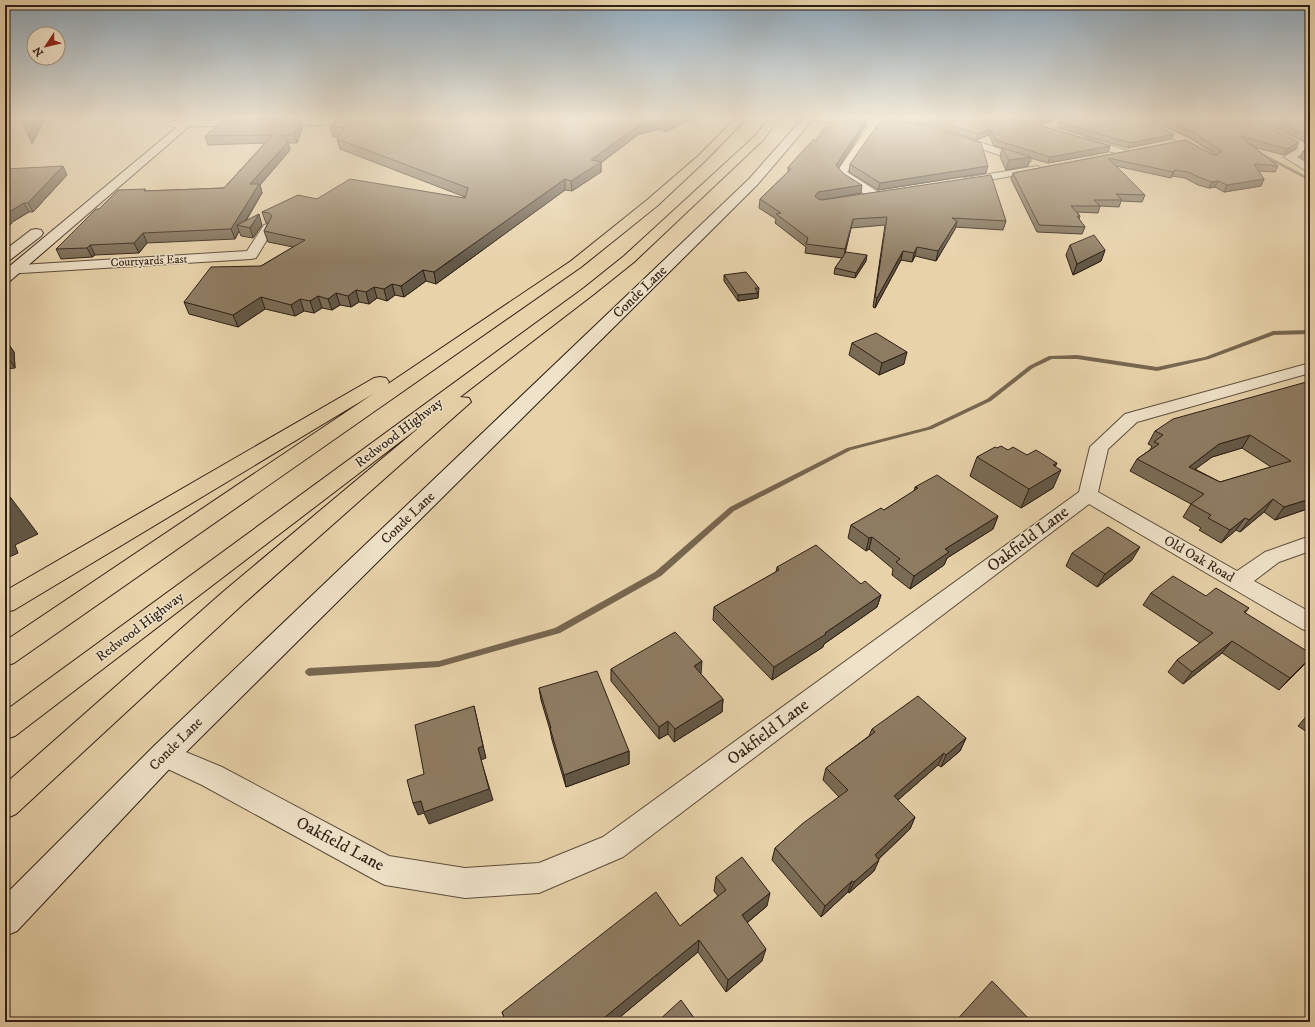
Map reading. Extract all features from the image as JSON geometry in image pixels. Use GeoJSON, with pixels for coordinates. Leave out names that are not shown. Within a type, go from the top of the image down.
{"type":"FeatureCollection","features":[{"type":"Feature","properties":{"kind":"highway"},"geometry":{"type":"LineString","coordinates":[[5,655],[576,264],[652,203],[694,165]]}},
{"type":"Feature","properties":{"kind":"highway","name":"Redwood Highway"},"geometry":{"type":"LineString","coordinates":[[5,727],[589,291],[629,259],[731,165]]}},
{"type":"Feature","properties":{"kind":"highway"},"geometry":{"type":"LineString","coordinates":[[5,603],[549,283]]}},
{"type":"Feature","properties":{"kind":"highway"},"geometry":{"type":"LineString","coordinates":[[5,804],[232,598],[428,432],[589,291]]}},
{"type":"Feature","properties":{"kind":"street"},"geometry":{"type":"LineString","coordinates":[[70,207],[125,165]]}},
{"type":"Feature","properties":{"kind":"street"},"geometry":{"type":"LineString","coordinates":[[8,273],[133,165]]}},
{"type":"Feature","properties":{"kind":"street","name":"Conde Lane"},"geometry":{"type":"LineString","coordinates":[[5,919],[164,755],[753,182],[768,165]]}},
{"type":"Feature","properties":{"kind":"street"},"geometry":{"type":"LineString","coordinates":[[846,165],[841,173],[848,179],[881,195],[856,199]]}},
{"type":"Feature","properties":{"kind":"street"},"geometry":{"type":"LineString","coordinates":[[955,183],[1048,168],[1039,165]]}},
{"type":"Feature","properties":{"kind":"street"},"geometry":{"type":"LineString","coordinates":[[5,257],[45,226]]}},
{"type":"Feature","properties":{"kind":"street","name":"Courtyards East"},"geometry":{"type":"LineString","coordinates":[[8,273],[251,255],[268,228]]}},
{"type":"Feature","properties":{"kind":"street"},"geometry":{"type":"LineString","coordinates":[[1088,495],[1099,447],[1131,418],[1310,368]]}},
{"type":"Feature","properties":{"kind":"street","name":"Oakfield Lane"},"geometry":{"type":"LineString","coordinates":[[164,755],[212,776],[385,870],[465,883],[539,878],[613,847],[1088,495]]}},
{"type":"Feature","properties":{"kind":"street","name":"Old Oak Road"},"geometry":{"type":"LineString","coordinates":[[1088,495],[1310,623]]}},
{"type":"Feature","properties":{"kind":"street"},"geometry":{"type":"LineString","coordinates":[[1238,581],[1272,557],[1310,543]]}},
{"type":"Feature","properties":{"kind":"building"},"geometry":{"type":"Polygon","coordinates":[[[245,165],[267,165],[250,184],[259,184],[231,229],[143,233],[134,243],[90,245],[87,248],[56,249],[96,209],[99,209],[118,190],[145,189],[144,191],[224,188],[245,165]]]}},
{"type":"Feature","properties":{"kind":"building"},"geometry":{"type":"Polygon","coordinates":[[[406,165],[596,165],[571,181],[565,179],[434,272],[423,270],[401,286],[392,284],[384,289],[374,287],[366,292],[356,290],[348,296],[336,293],[328,299],[318,296],[310,301],[300,299],[291,305],[261,297],[233,315],[184,302],[211,267],[261,266],[305,240],[264,231],[272,216],[269,213],[262,212],[298,195],[317,199],[350,179],[465,198],[468,188],[406,165]]]}},
{"type":"Feature","properties":{"kind":"building"},"geometry":{"type":"Polygon","coordinates":[[[790,165],[836,165],[844,174],[862,185],[818,192],[815,196],[822,200],[991,175],[1006,221],[952,218],[957,221],[938,251],[917,247],[914,253],[903,251],[877,298],[875,297],[887,217],[853,219],[845,249],[806,244],[808,238],[776,214],[781,213],[760,199],[791,169],[788,167],[790,165]]]}},
{"type":"Feature","properties":{"kind":"building"},"geometry":{"type":"Polygon","coordinates":[[[851,165],[988,166],[880,183],[851,165]]]}},
{"type":"Feature","properties":{"kind":"building"},"geometry":{"type":"Polygon","coordinates":[[[1055,165],[1115,165],[1145,195],[1116,194],[1122,200],[1094,200],[1100,206],[1071,206],[1080,216],[1077,216],[1085,227],[1039,225],[1013,173],[1055,165]]]}},
{"type":"Feature","properties":{"kind":"building"},"geometry":{"type":"Polygon","coordinates":[[[1140,165],[1255,165],[1264,179],[1227,185],[1218,181],[1212,182],[1188,172],[1175,170],[1173,172],[1140,165]]]}},
{"type":"Feature","properties":{"kind":"building"},"geometry":{"type":"Polygon","coordinates":[[[63,166],[28,203],[24,203],[5,215],[5,169],[63,166]]]}},
{"type":"Feature","properties":{"kind":"building"},"geometry":{"type":"Polygon","coordinates":[[[259,214],[250,228],[237,225],[259,214]]]}},
{"type":"Feature","properties":{"kind":"building"},"geometry":{"type":"Polygon","coordinates":[[[1094,235],[1105,250],[1077,264],[1070,245],[1094,235]]]}},
{"type":"Feature","properties":{"kind":"building"},"geometry":{"type":"Polygon","coordinates":[[[846,252],[867,255],[856,273],[835,268],[846,252]]]}},
{"type":"Feature","properties":{"kind":"building"},"geometry":{"type":"Polygon","coordinates":[[[746,272],[759,288],[755,288],[758,293],[738,295],[724,275],[746,272]]]}},
{"type":"Feature","properties":{"kind":"building"},"geometry":{"type":"Polygon","coordinates":[[[876,333],[907,352],[882,363],[852,343],[876,333]]]}},
{"type":"Feature","properties":{"kind":"building"},"geometry":{"type":"Polygon","coordinates":[[[6,340],[7,356],[5,356],[6,340]]]}},
{"type":"Feature","properties":{"kind":"building"},"geometry":{"type":"Polygon","coordinates":[[[1310,381],[1310,499],[1284,507],[1273,499],[1249,520],[1245,518],[1230,530],[1208,518],[1211,515],[1191,504],[1204,494],[1137,459],[1159,444],[1154,442],[1163,435],[1155,431],[1173,419],[1310,381]],[[1250,435],[1219,444],[1189,467],[1220,482],[1291,461],[1250,435]]]}},
{"type":"Feature","properties":{"kind":"building"},"geometry":{"type":"Polygon","coordinates":[[[1001,446],[1008,450],[1013,447],[1027,455],[1036,450],[1057,463],[1053,465],[1061,470],[1029,489],[977,457],[995,447],[997,448],[1001,446]]]}},
{"type":"Feature","properties":{"kind":"building"},"geometry":{"type":"Polygon","coordinates":[[[937,475],[998,516],[945,549],[949,552],[914,576],[896,562],[900,559],[872,537],[869,538],[851,525],[881,508],[884,510],[918,488],[915,487],[937,475]]]}},
{"type":"Feature","properties":{"kind":"building"},"geometry":{"type":"Polygon","coordinates":[[[5,491],[11,498],[5,501],[5,491]]]}},
{"type":"Feature","properties":{"kind":"building"},"geometry":{"type":"Polygon","coordinates":[[[1108,527],[1140,547],[1105,574],[1072,553],[1108,527]]]}},
{"type":"Feature","properties":{"kind":"building"},"geometry":{"type":"Polygon","coordinates":[[[816,545],[861,584],[865,581],[881,595],[825,633],[826,634],[774,667],[714,607],[779,570],[777,567],[816,545]]]}},
{"type":"Feature","properties":{"kind":"building"},"geometry":{"type":"Polygon","coordinates":[[[1173,576],[1206,596],[1216,588],[1249,608],[1244,612],[1310,653],[1310,658],[1290,678],[1232,641],[1192,672],[1177,660],[1213,633],[1151,593],[1173,576]]]}},
{"type":"Feature","properties":{"kind":"building"},"geometry":{"type":"Polygon","coordinates":[[[675,632],[702,661],[694,666],[723,699],[675,729],[668,721],[659,727],[611,669],[675,632]]]}},
{"type":"Feature","properties":{"kind":"building"},"geometry":{"type":"Polygon","coordinates":[[[597,671],[629,751],[564,775],[539,688],[597,671]]]}},
{"type":"Feature","properties":{"kind":"building"},"geometry":{"type":"Polygon","coordinates":[[[918,696],[966,738],[946,755],[944,753],[894,796],[915,817],[875,855],[879,860],[854,882],[852,881],[825,906],[775,848],[802,824],[848,790],[826,768],[875,732],[872,729],[918,696]]]}},
{"type":"Feature","properties":{"kind":"building"},"geometry":{"type":"Polygon","coordinates":[[[474,706],[483,746],[478,748],[489,789],[424,812],[421,801],[413,803],[407,780],[424,774],[415,725],[474,706]]]}},
{"type":"Feature","properties":{"kind":"building"},"geometry":{"type":"Polygon","coordinates":[[[742,857],[770,893],[742,915],[766,949],[728,980],[699,940],[599,1022],[506,1022],[502,1012],[656,892],[680,926],[726,890],[716,877],[742,857]]]}},
{"type":"Feature","properties":{"kind":"building"},"geometry":{"type":"Polygon","coordinates":[[[992,981],[1032,1022],[955,1022],[992,981]]]}},
{"type":"Feature","properties":{"kind":"building"},"geometry":{"type":"Polygon","coordinates":[[[681,1000],[697,1022],[657,1022],[681,1000]]]}},
{"type":"Feature","properties":{"kind":"building"},"geometry":{"type":"Polygon","coordinates":[[[849,1017],[853,1022],[844,1022],[849,1017]]]}},
{"type":"Feature","properties":{"kind":"waterway"},"geometry":{"type":"LineString","coordinates":[[1282,165],[1310,180]]}},
{"type":"Feature","properties":{"kind":"waterway"},"geometry":{"type":"LineString","coordinates":[[309,672],[439,664],[557,631],[658,574],[732,509],[849,449],[930,428],[989,400],[1031,367],[1051,357],[1077,357],[1157,369],[1207,358],[1273,333],[1310,332]]}}]}
